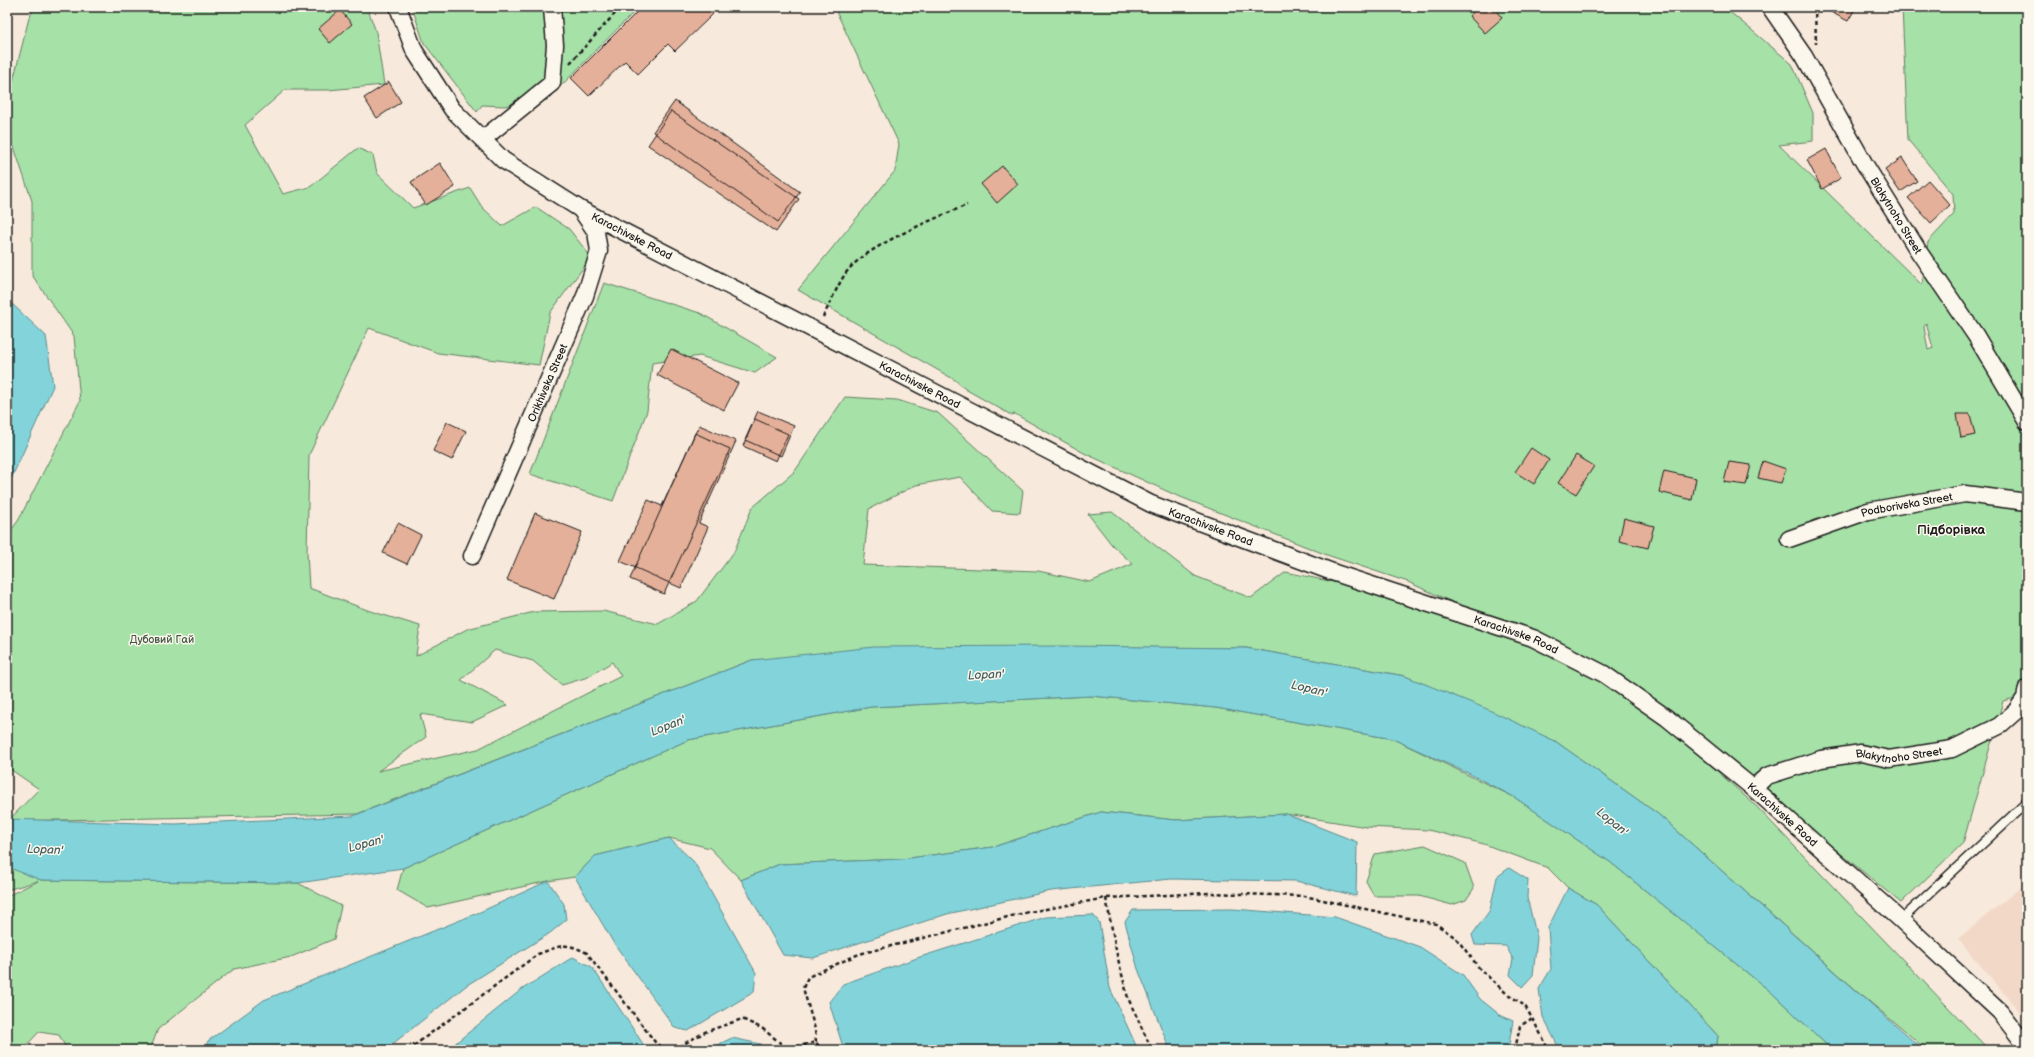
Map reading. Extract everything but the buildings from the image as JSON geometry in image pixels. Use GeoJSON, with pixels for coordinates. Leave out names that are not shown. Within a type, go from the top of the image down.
{"type":"FeatureCollection","features":[{"type":"Feature","properties":{"kind":"street","name":"Karachivske Road"},"geometry":{"type":"LineString","coordinates":[[398,7],[414,50],[452,109],[503,160],[580,209],[1151,504],[1335,573],[1533,638],[1604,674],[1667,718],[1753,788],[1901,920],[2000,1012],[2027,1047]]}},
{"type":"Feature","properties":{"kind":"street"},"geometry":{"type":"LineString","coordinates":[[483,139],[552,83],[556,45],[552,7]]}},
{"type":"Feature","properties":{"kind":"street","name":"Blakytnoho Street"},"geometry":{"type":"LineString","coordinates":[[1770,7],[1804,56],[1868,170],[1919,252],[1976,336],[2027,422]]}},
{"type":"Feature","properties":{"kind":"street","name":"Orikhivska Street"},"geometry":{"type":"LineString","coordinates":[[472,556],[585,296],[599,251],[596,232],[580,209]]}},
{"type":"Feature","properties":{"kind":"street","name":"Podborivska Street"},"geometry":{"type":"LineString","coordinates":[[1790,539],[1868,511],[1965,494],[2027,502]]}},
{"type":"Feature","properties":{"kind":"street","name":"Blakytnoho Street"},"geometry":{"type":"LineString","coordinates":[[1753,788],[1767,776],[1821,759],[1861,753],[1889,759],[1952,749],[1998,726],[2016,711],[2025,698],[2027,688]]}},
{"type":"Feature","properties":{"kind":"lane"},"geometry":{"type":"LineString","coordinates":[[1901,920],[2027,802]]}},
{"type":"Feature","properties":{"kind":"path"},"geometry":{"type":"LineString","coordinates":[[552,83],[621,7]]}},
{"type":"Feature","properties":{"kind":"path"},"geometry":{"type":"LineString","coordinates":[[815,331],[849,269],[872,251],[930,220],[967,205]]}},
{"type":"Feature","properties":{"kind":"path"},"geometry":{"type":"LineString","coordinates":[[821,1050],[816,1042],[815,1029],[803,988],[808,977],[859,954],[1024,913],[1106,898],[1209,893],[1304,896],[1436,924],[1456,938],[1480,969],[1505,992],[1525,1006],[1548,1050]]}},
{"type":"Feature","properties":{"kind":"path"},"geometry":{"type":"LineString","coordinates":[[1106,898],[1117,955],[1128,998],[1152,1050]]}},
{"type":"Feature","properties":{"kind":"path"},"geometry":{"type":"LineString","coordinates":[[408,1050],[538,954],[562,946],[571,945],[587,953],[655,1042],[664,1050]]}},
{"type":"Feature","properties":{"kind":"path"},"geometry":{"type":"LineString","coordinates":[[673,1050],[705,1032],[742,1019],[763,1029],[788,1049]]}},
{"type":"Feature","properties":{"kind":"path"},"geometry":{"type":"LineString","coordinates":[[1515,1050],[1520,1026],[1531,1019]]}},
{"type":"Feature","properties":{"kind":"path"},"geometry":{"type":"LineString","coordinates":[[783,1050],[816,1042]]}},
{"type":"Feature","properties":{"kind":"shaded area"},"geometry":{"type":"Polygon","coordinates":[[[2027,882],[2027,1020],[1958,939],[2027,882]]]}},
{"type":"Feature","properties":{"kind":"green space","name":"Дубовий Гай"},"geometry":{"type":"Polygon","coordinates":[[[35,7],[367,7],[376,32],[384,85],[328,90],[285,90],[245,125],[283,194],[310,187],[358,148],[373,155],[377,173],[413,208],[470,188],[482,207],[502,226],[536,207],[569,229],[591,257],[550,313],[539,365],[438,353],[369,328],[309,455],[307,553],[309,588],[370,611],[420,626],[416,656],[467,629],[534,612],[603,611],[658,624],[697,601],[734,552],[752,508],[795,471],[845,397],[897,400],[938,413],[1023,491],[1020,513],[992,511],[960,477],[916,485],[869,509],[863,565],[1038,571],[1090,582],[1133,564],[1112,545],[1088,514],[1112,512],[1195,576],[1251,598],[1286,572],[1418,600],[1545,644],[1408,582],[1327,555],[1173,494],[1084,453],[1015,414],[1011,415],[965,389],[955,380],[798,290],[895,171],[899,144],[834,7],[1316,7],[1317,11],[1344,7],[1724,7],[1792,64],[1813,113],[1813,141],[1779,145],[1922,285],[1928,242],[1954,214],[1953,194],[1908,140],[1902,7],[2027,7],[2027,695],[2003,701],[1963,843],[1901,903],[1637,686],[1551,647],[1677,735],[1756,806],[1989,1050],[1927,1050],[1864,997],[1658,814],[1555,741],[1405,676],[1246,648],[1100,647],[752,660],[357,814],[8,821],[39,789],[7,767],[7,536],[18,521],[80,401],[74,336],[32,275],[32,201],[7,126],[7,105],[29,18],[35,7]],[[1926,323],[1924,327],[1928,350],[1933,348],[1926,323]],[[495,650],[461,680],[508,705],[472,722],[420,714],[426,737],[378,771],[478,749],[621,676],[612,662],[588,677],[562,685],[533,661],[495,650]]]}},
{"type":"Feature","properties":{"kind":"green space"},"geometry":{"type":"Polygon","coordinates":[[[412,7],[639,7],[547,100],[504,106],[482,105],[477,112],[424,43],[412,7]]]}},
{"type":"Feature","properties":{"kind":"green space"},"geometry":{"type":"Polygon","coordinates":[[[604,283],[700,313],[777,357],[755,373],[700,356],[652,363],[647,411],[613,501],[530,474],[604,283]]]}},
{"type":"Feature","properties":{"kind":"green space"},"geometry":{"type":"Polygon","coordinates":[[[1091,696],[1216,708],[1393,739],[1514,797],[1610,862],[1771,992],[1832,1050],[1716,1050],[1718,1036],[1597,905],[1568,888],[1548,868],[1484,844],[1428,830],[1367,827],[1286,814],[1176,820],[1101,812],[993,847],[902,859],[780,864],[741,880],[710,848],[669,838],[595,856],[575,877],[548,881],[428,908],[397,890],[403,868],[688,740],[871,707],[1091,696]]]}},
{"type":"Feature","properties":{"kind":"green space"},"geometry":{"type":"Polygon","coordinates":[[[1425,845],[1465,863],[1474,888],[1466,900],[1452,905],[1419,896],[1374,896],[1366,881],[1375,854],[1425,845]]]}},
{"type":"Feature","properties":{"kind":"green space"},"geometry":{"type":"Polygon","coordinates":[[[7,864],[41,880],[298,883],[341,906],[334,939],[291,957],[234,969],[158,1029],[150,1050],[67,1050],[59,1035],[39,1032],[22,1050],[7,1050],[7,896],[38,881],[7,890],[7,864]]]}},
{"type":"Feature","properties":{"kind":"water"},"geometry":{"type":"Polygon","coordinates":[[[7,292],[10,302],[46,336],[53,386],[7,488],[7,292]]]}},
{"type":"Feature","properties":{"kind":"water","name":"Lopan'"},"geometry":{"type":"Polygon","coordinates":[[[1060,646],[1246,648],[1405,676],[1487,709],[1555,741],[1658,814],[1923,1050],[1832,1050],[1771,992],[1610,862],[1514,797],[1470,774],[1393,739],[1216,708],[1091,696],[871,707],[688,740],[403,868],[298,883],[41,880],[7,867],[7,819],[175,824],[353,816],[752,660],[874,647],[1060,646]]]}},
{"type":"Feature","properties":{"kind":"water"},"geometry":{"type":"Polygon","coordinates":[[[1101,812],[1176,820],[1286,814],[1357,842],[1356,896],[1296,881],[1171,879],[1051,891],[947,914],[813,958],[783,955],[741,880],[780,864],[902,859],[993,847],[1101,812]]]}},
{"type":"Feature","properties":{"kind":"water"},"geometry":{"type":"Polygon","coordinates":[[[669,838],[694,862],[756,973],[754,992],[688,1031],[675,1028],[613,942],[575,877],[595,856],[669,838]]]}},
{"type":"Feature","properties":{"kind":"water"},"geometry":{"type":"Polygon","coordinates":[[[1509,868],[1528,880],[1527,897],[1537,938],[1533,975],[1522,987],[1510,975],[1513,959],[1506,946],[1475,945],[1472,935],[1490,910],[1497,877],[1509,868]]]}},
{"type":"Feature","properties":{"kind":"water"},"geometry":{"type":"Polygon","coordinates":[[[548,881],[564,904],[566,920],[550,933],[467,985],[385,1050],[204,1050],[208,1041],[264,1000],[480,912],[548,881]]]}},
{"type":"Feature","properties":{"kind":"water"},"geometry":{"type":"Polygon","coordinates":[[[1568,888],[1597,905],[1718,1036],[1716,1050],[1560,1050],[1543,1017],[1539,989],[1551,969],[1548,928],[1568,888]]]}},
{"type":"Feature","properties":{"kind":"water"},"geometry":{"type":"Polygon","coordinates":[[[1233,909],[1335,917],[1420,947],[1463,975],[1480,999],[1500,1015],[1513,1021],[1508,1050],[1170,1050],[1138,969],[1125,922],[1133,910],[1233,909]]]}},
{"type":"Feature","properties":{"kind":"water"},"geometry":{"type":"Polygon","coordinates":[[[1093,915],[1099,922],[1110,988],[1138,1050],[844,1050],[829,1002],[843,984],[920,957],[1046,917],[1093,915]]]}},
{"type":"Feature","properties":{"kind":"water"},"geometry":{"type":"Polygon","coordinates":[[[573,957],[592,967],[647,1050],[447,1050],[521,990],[573,957]]]}},
{"type":"Feature","properties":{"kind":"water"},"geometry":{"type":"Polygon","coordinates":[[[732,1038],[761,1044],[745,1050],[706,1050],[732,1038]]]}},
{"type":"Feature","properties":{"kind":"district","name":"Підборівка"},"geometry":{"type":"Point","coordinates":[1951,530]}}]}
